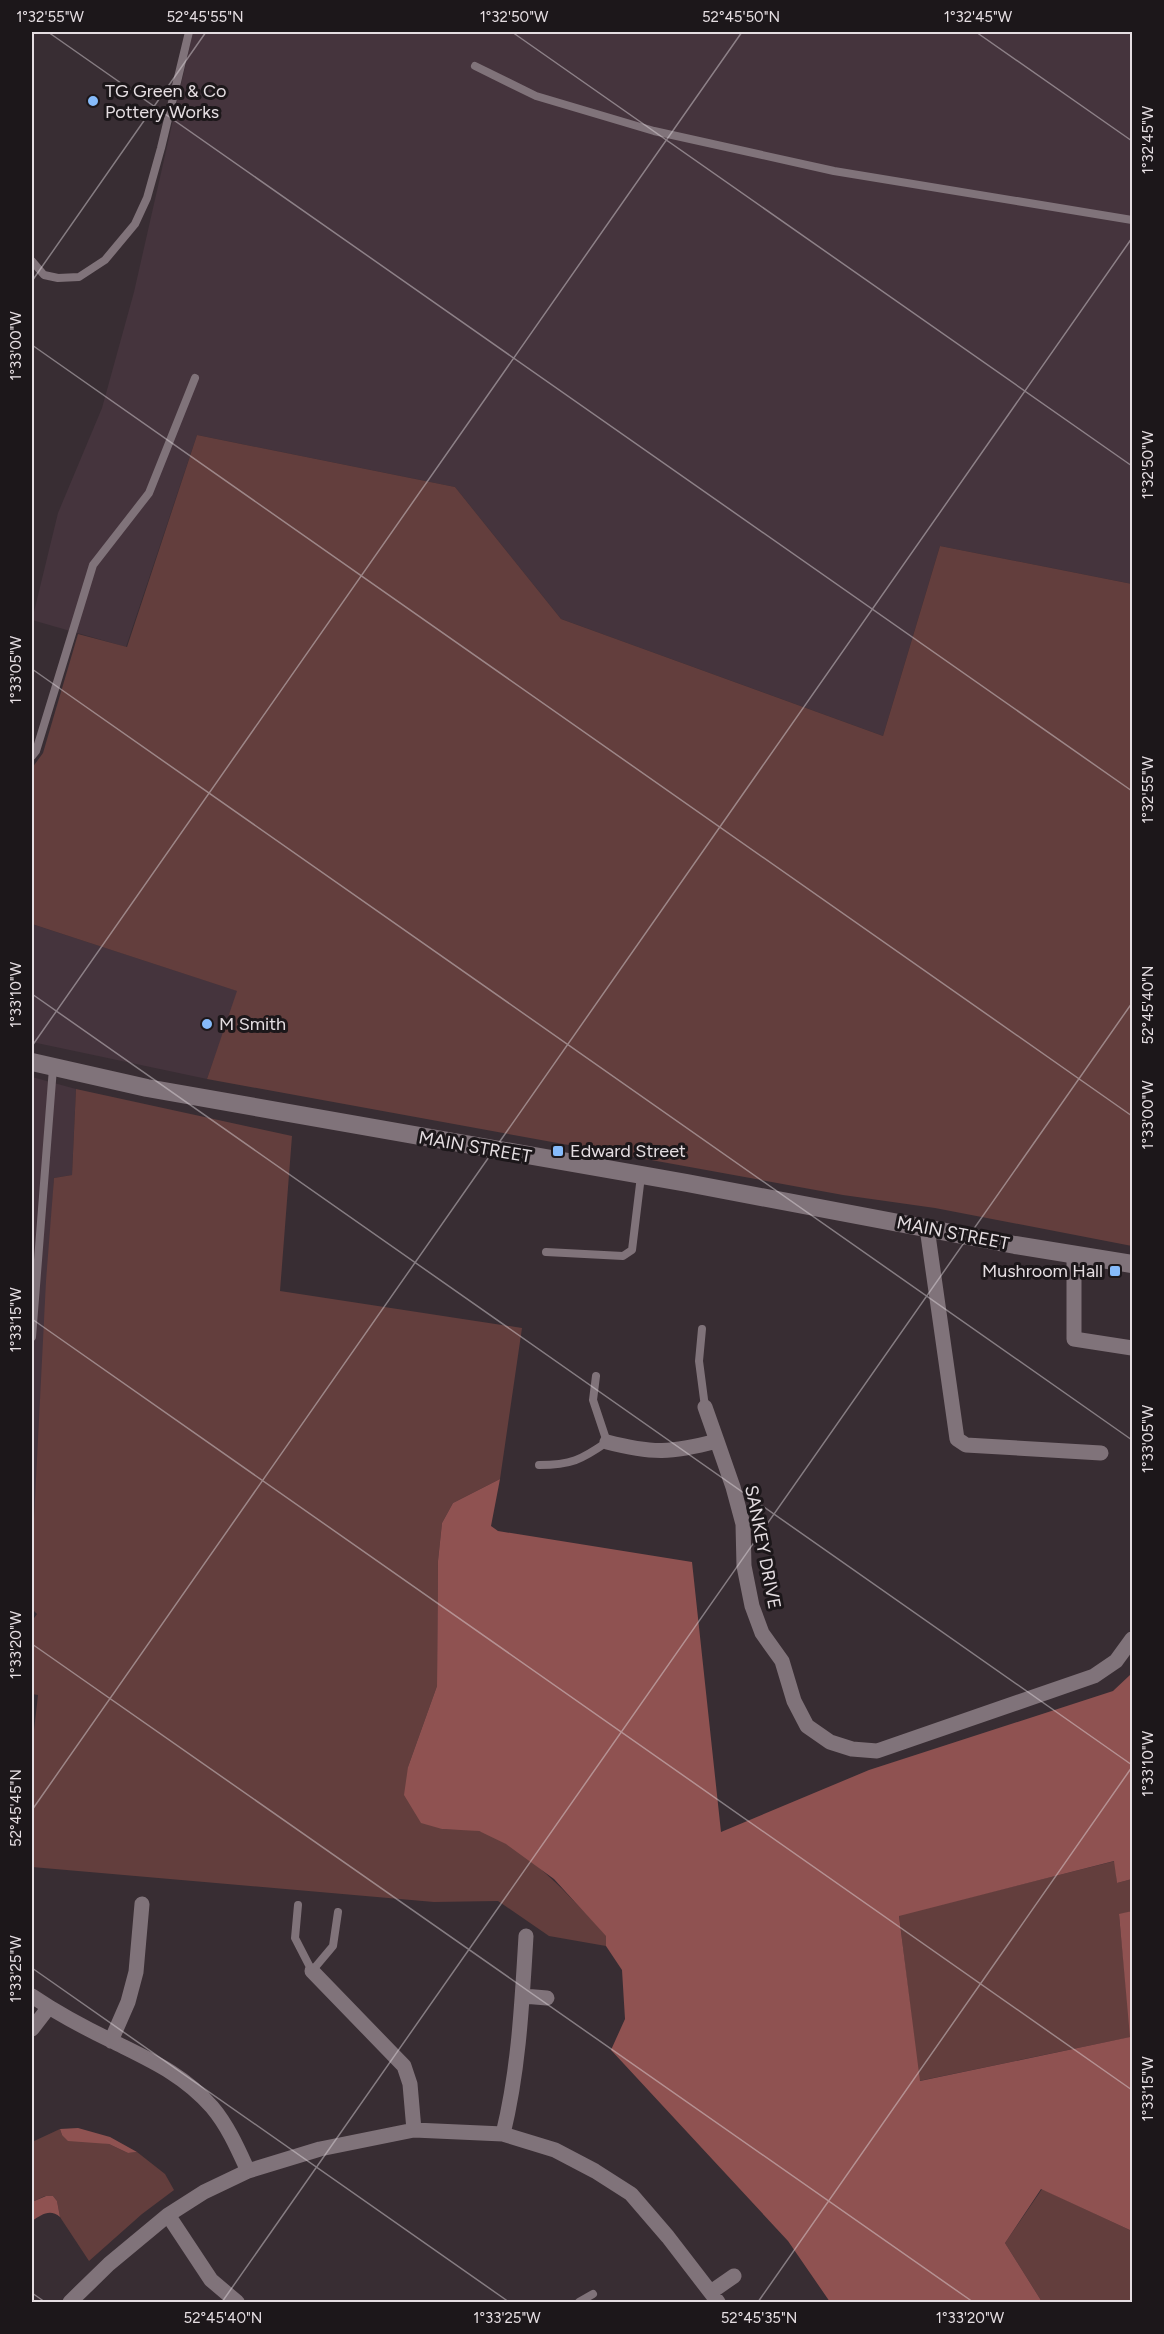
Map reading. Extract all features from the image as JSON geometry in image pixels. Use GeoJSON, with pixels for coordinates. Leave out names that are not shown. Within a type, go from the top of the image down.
{"type":"FeatureCollection","features":[{"type":"Feature","properties":{"kind":"street","name":"MAIN STREET"},"geometry":{"type":"LineString","coordinates":[[32,1062],[147,1088],[1132,1264]]}},
{"type":"Feature","properties":{"kind":"street"},"geometry":{"type":"LineString","coordinates":[[927,1228],[957,1439],[966,1445],[1101,1453]]}},
{"type":"Feature","properties":{"kind":"street"},"geometry":{"type":"LineString","coordinates":[[1074,1255],[1074,1339],[1132,1348]]}},
{"type":"Feature","properties":{"kind":"street","name":"SANKEY DRIVE"},"geometry":{"type":"LineString","coordinates":[[705,1407],[743,1524],[744,1566],[752,1606],[762,1634],[782,1660],[794,1701],[807,1726],[830,1742],[852,1749],[877,1751],[1094,1676],[1116,1661],[1132,1639]]}},
{"type":"Feature","properties":{"kind":"street"},"geometry":{"type":"LineString","coordinates":[[607,1442],[661,1452],[717,1441]]}},
{"type":"Feature","properties":{"kind":"street"},"geometry":{"type":"LineString","coordinates":[[111,2041],[128,2002],[136,1972],[141,1904]]}},
{"type":"Feature","properties":{"kind":"street"},"geometry":{"type":"LineString","coordinates":[[503,2134],[510,2103],[523,1996],[526,1936]]}},
{"type":"Feature","properties":{"kind":"street"},"geometry":{"type":"LineString","coordinates":[[312,1971],[404,2066],[410,2084],[414,2130]]}},
{"type":"Feature","properties":{"kind":"street"},"geometry":{"type":"LineString","coordinates":[[32,1996],[111,2041],[165,2066],[188,2084],[212,2107],[231,2133],[248,2171]]}},
{"type":"Feature","properties":{"kind":"street"},"geometry":{"type":"LineString","coordinates":[[523,1996],[547,1998]]}},
{"type":"Feature","properties":{"kind":"street"},"geometry":{"type":"LineString","coordinates":[[32,2029],[49,2007]]}},
{"type":"Feature","properties":{"kind":"street"},"geometry":{"type":"LineString","coordinates":[[70,2302],[109,2264],[168,2215],[204,2192],[248,2171],[320,2149],[414,2130],[503,2134],[555,2150],[595,2170],[631,2194],[668,2236],[714,2297],[734,2276]]}},
{"type":"Feature","properties":{"kind":"street"},"geometry":{"type":"LineString","coordinates":[[168,2215],[211,2280],[237,2302]]}},
{"type":"Feature","properties":{"kind":"lane"},"geometry":{"type":"LineString","coordinates":[[32,261],[44,275],[58,278],[79,277],[105,260],[135,224],[147,198],[189,32]]}},
{"type":"Feature","properties":{"kind":"lane"},"geometry":{"type":"LineString","coordinates":[[475,66],[536,96],[654,131],[834,171],[1132,220]]}},
{"type":"Feature","properties":{"kind":"lane"},"geometry":{"type":"LineString","coordinates":[[32,756],[36,751],[93,565],[149,493],[195,378]]}},
{"type":"Feature","properties":{"kind":"lane"},"geometry":{"type":"LineString","coordinates":[[32,1337],[53,1068]]}},
{"type":"Feature","properties":{"kind":"lane"},"geometry":{"type":"LineString","coordinates":[[546,1252],[623,1256],[632,1250],[642,1176]]}},
{"type":"Feature","properties":{"kind":"lane"},"geometry":{"type":"LineString","coordinates":[[702,1329],[699,1361],[705,1407]]}},
{"type":"Feature","properties":{"kind":"lane"},"geometry":{"type":"LineString","coordinates":[[539,1465],[562,1465],[572,1462],[585,1457],[607,1442],[593,1400],[596,1376]]}},
{"type":"Feature","properties":{"kind":"lane"},"geometry":{"type":"LineString","coordinates":[[298,1905],[295,1938],[312,1971],[333,1946],[338,1912]]}},
{"type":"Feature","properties":{"kind":"lane"},"geometry":{"type":"LineString","coordinates":[[579,2302],[593,2295]]}},
{"type":"Feature","properties":{"kind":"shaded area"},"geometry":{"type":"Polygon","coordinates":[[[193,32],[1132,32],[1132,584],[940,546],[883,736],[561,619],[455,487],[197,435],[126,647],[32,620],[58,513],[102,408],[134,292],[193,32]]]}},
{"type":"Feature","properties":{"kind":"shaded area"},"geometry":{"type":"Polygon","coordinates":[[[197,435],[455,487],[561,619],[883,736],[940,546],[1132,584],[1132,1246],[935,1208],[843,1195],[207,1079],[237,991],[32,924],[32,768],[43,753],[78,634],[127,647],[197,435]]]}},
{"type":"Feature","properties":{"kind":"shaded area"},"geometry":{"type":"Polygon","coordinates":[[[32,924],[238,991],[207,1079],[32,1042],[32,924]]]}},
{"type":"Feature","properties":{"kind":"shaded area"},"geometry":{"type":"Polygon","coordinates":[[[32,1077],[76,1089],[72,1175],[54,1178],[33,1538],[32,1538],[32,1077]]]}},
{"type":"Feature","properties":{"kind":"shaded area"},"geometry":{"type":"Polygon","coordinates":[[[76,1089],[292,1136],[280,1291],[522,1328],[500,1479],[453,1503],[442,1523],[438,1561],[437,1686],[408,1767],[442,1829],[479,1831],[513,1848],[548,1875],[580,1907],[607,1936],[606,1946],[549,1936],[498,1901],[434,1902],[32,1867],[32,1748],[38,1695],[32,1694],[32,1649],[34,1647],[32,1621],[37,1614],[32,1609],[32,1538],[46,1281],[54,1178],[72,1175],[76,1089]]]}},
{"type":"Feature","properties":{"kind":"shaded area"},"geometry":{"type":"Polygon","coordinates":[[[500,1479],[491,1526],[498,1531],[692,1562],[721,1832],[869,1770],[1113,1691],[1130,1675],[1132,1680],[1132,1879],[1117,1883],[1114,1861],[899,1916],[920,2081],[1130,2037],[1119,1914],[1132,1911],[1132,2231],[1041,2189],[1005,2243],[1042,2302],[830,2302],[788,2241],[611,2050],[625,2019],[622,1970],[606,1946],[606,1936],[554,1879],[506,1844],[479,1831],[442,1829],[421,1823],[404,1795],[408,1767],[437,1686],[438,1561],[442,1523],[453,1503],[500,1479]]]}},
{"type":"Feature","properties":{"kind":"shaded area"},"geometry":{"type":"Polygon","coordinates":[[[1115,1861],[1117,1883],[1132,1879],[1132,1911],[1119,1915],[1131,2037],[919,2081],[899,1915],[1115,1861]]]}},
{"type":"Feature","properties":{"kind":"shaded area"},"geometry":{"type":"Polygon","coordinates":[[[78,2128],[110,2137],[137,2152],[128,2153],[109,2144],[68,2141],[60,2129],[78,2128]]]}},
{"type":"Feature","properties":{"kind":"shaded area"},"geometry":{"type":"Polygon","coordinates":[[[60,2129],[62,2135],[109,2144],[128,2153],[137,2152],[165,2174],[174,2190],[142,2214],[89,2261],[60,2217],[57,2201],[53,2196],[45,2196],[32,2202],[32,2142],[60,2129]]]}},
{"type":"Feature","properties":{"kind":"shaded area"},"geometry":{"type":"Polygon","coordinates":[[[1042,2189],[1132,2231],[1132,2302],[1042,2302],[1005,2243],[1042,2189]]]}},
{"type":"Feature","properties":{"kind":"shaded area"},"geometry":{"type":"Polygon","coordinates":[[[46,2196],[53,2196],[57,2201],[60,2217],[49,2213],[32,2221],[32,2202],[46,2196]]]}},
{"type":"Feature","properties":{"kind":"place","name":"TG Green & Co Pottery Works"},"geometry":{"type":"Point","coordinates":[93,101]}},
{"type":"Feature","properties":{"kind":"place","name":"M Smith"},"geometry":{"type":"Point","coordinates":[207,1024]}},
{"type":"Feature","properties":{"kind":"place","name":"Edward Street"},"geometry":{"type":"Point","coordinates":[558,1151]}},
{"type":"Feature","properties":{"kind":"place","name":"Mushroom Hall"},"geometry":{"type":"Point","coordinates":[1115,1271]}}]}
